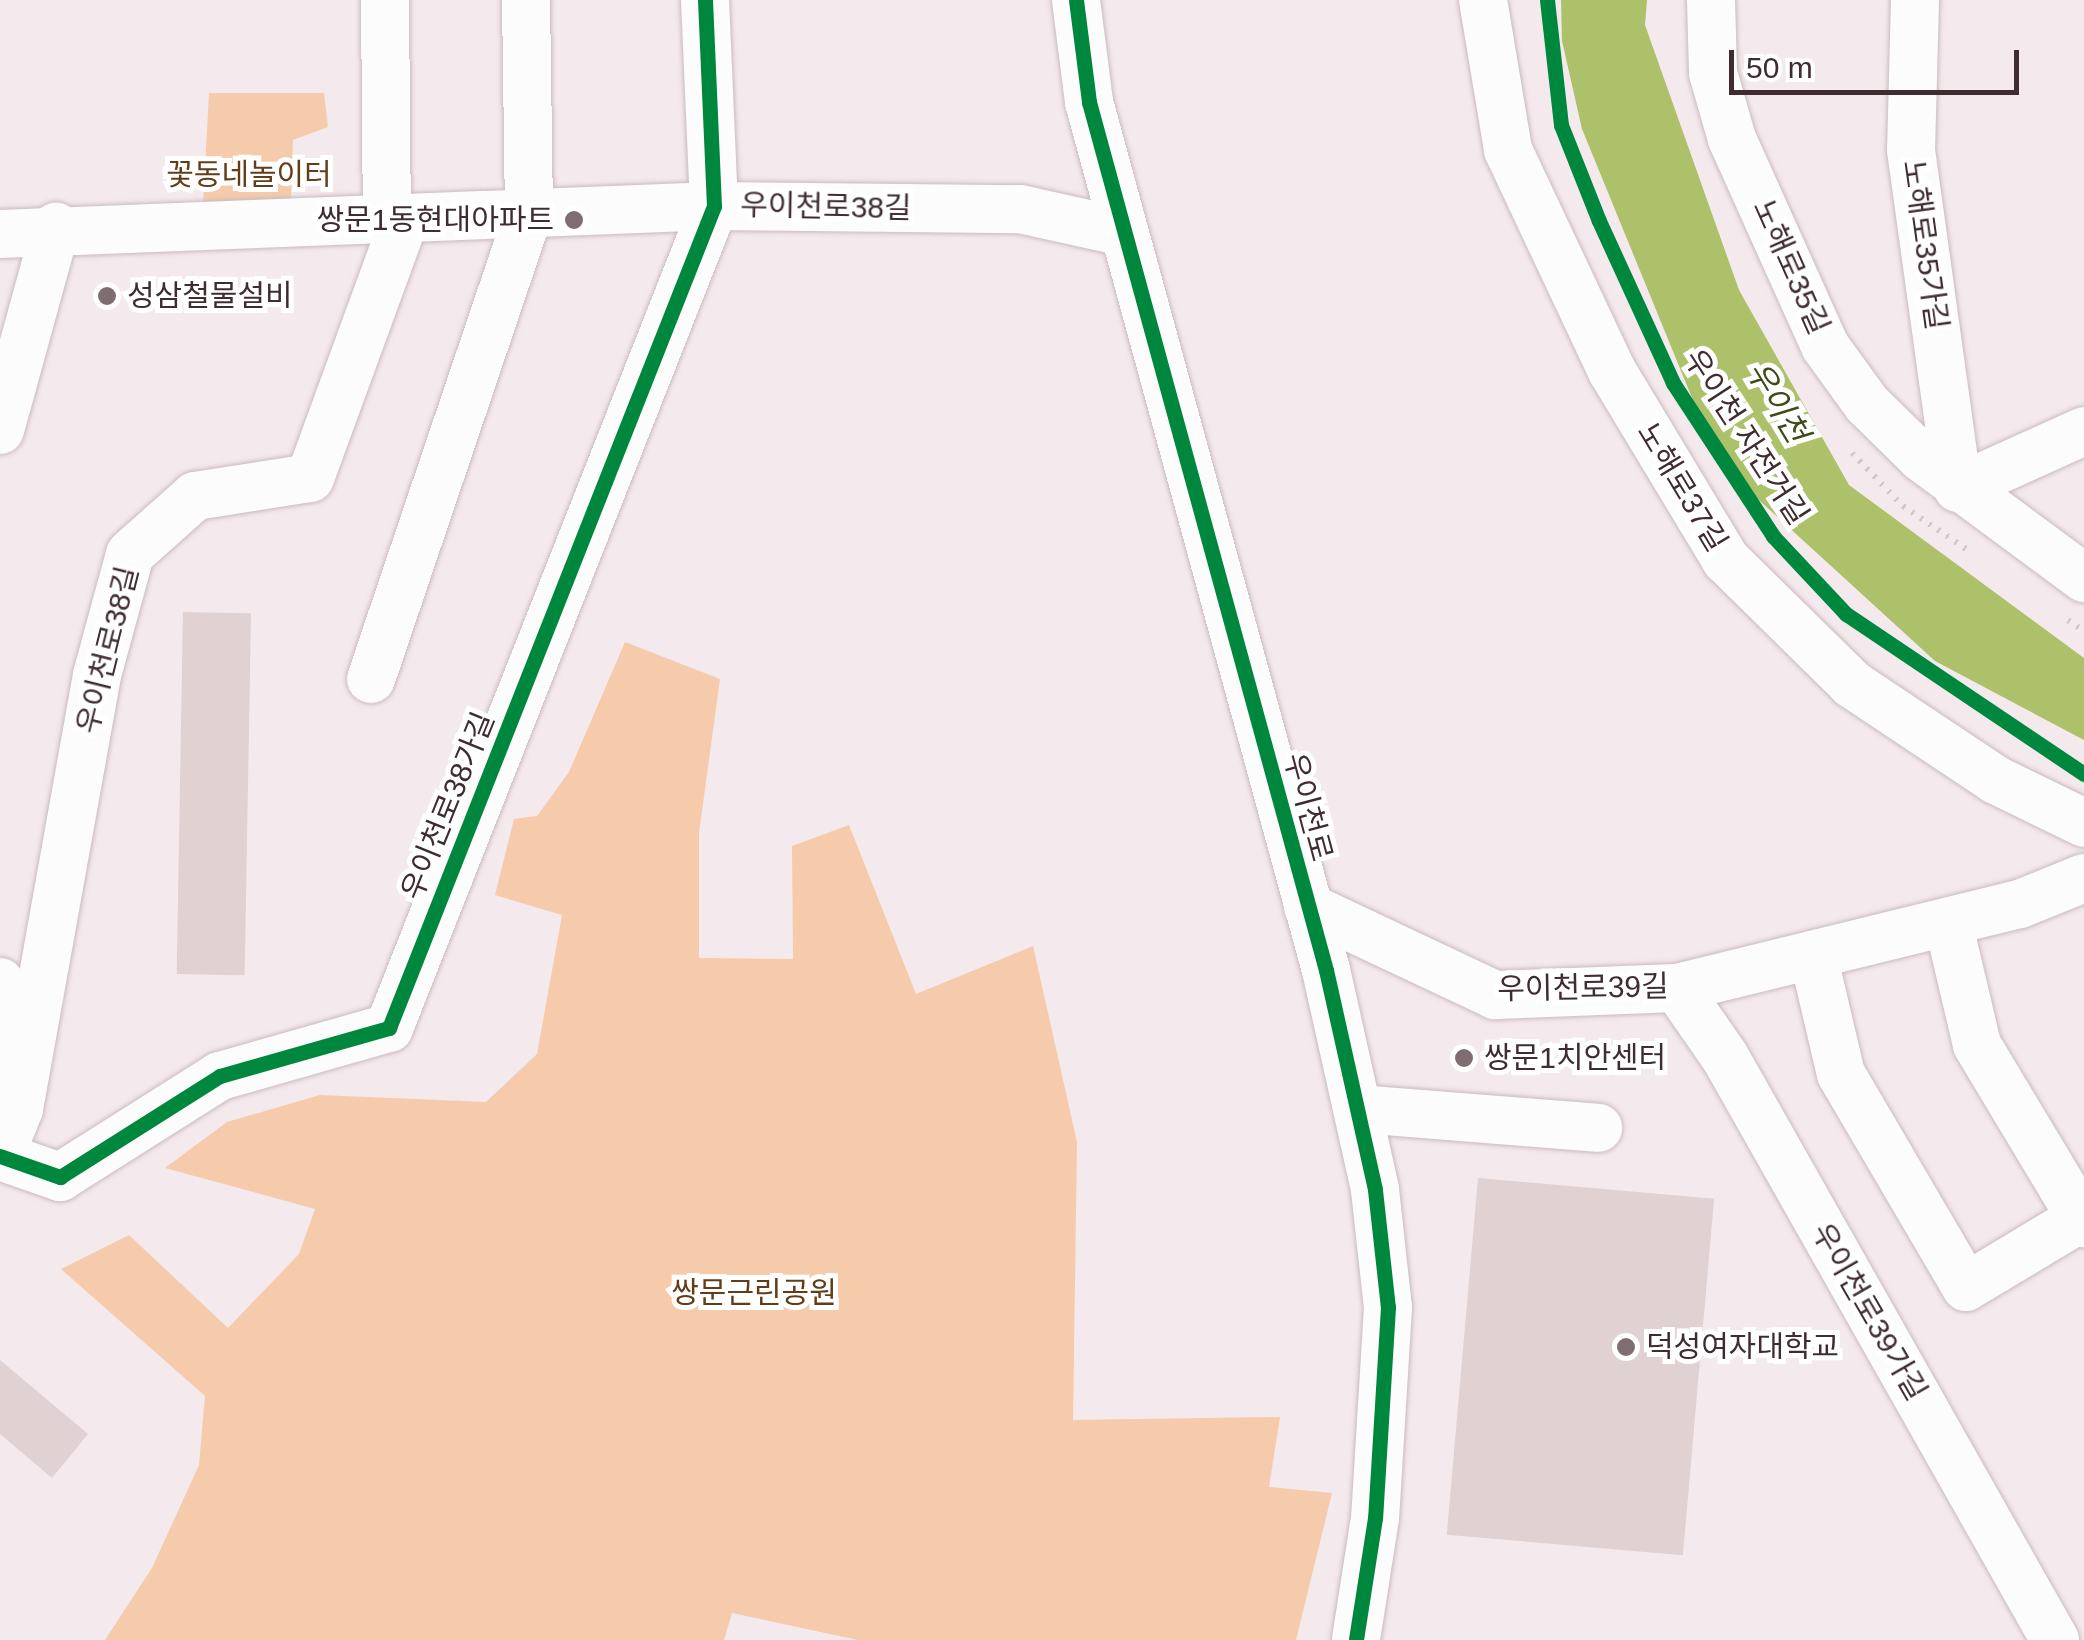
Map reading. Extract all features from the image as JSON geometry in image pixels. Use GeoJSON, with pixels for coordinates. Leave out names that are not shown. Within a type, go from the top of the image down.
{"type":"FeatureCollection","features":[{"type":"Feature","properties":{"kind":"street"},"geometry":{"type":"LineString","coordinates":[[385,0],[396,219]]}},
{"type":"Feature","properties":{"kind":"street"},"geometry":{"type":"LineString","coordinates":[[370,680],[529,213],[526,0]]}},
{"type":"Feature","properties":{"kind":"street"},"geometry":{"type":"LineString","coordinates":[[705,0],[714,206]]}},
{"type":"Feature","properties":{"kind":"street","name":"우이천로"},"geometry":{"type":"LineString","coordinates":[[1076,0],[1089,102],[1308,908],[1359,1110],[1388,1307],[1375,1518],[1356,1640]]}},
{"type":"Feature","properties":{"kind":"street","name":"노해로37길"},"geometry":{"type":"LineString","coordinates":[[1484,0],[1508,150],[1612,371],[1726,560],[1852,684],[1996,780],[2084,822]]}},
{"type":"Feature","properties":{"kind":"street","name":"노해로35길"},"geometry":{"type":"LineString","coordinates":[[1711,0],[1713,74],[1732,139],[1825,346],[1867,404],[1958,488],[2084,578]]}},
{"type":"Feature","properties":{"kind":"street","name":"노해로35가길"},"geometry":{"type":"LineString","coordinates":[[1915,0],[1911,150],[1958,488]]}},
{"type":"Feature","properties":{"kind":"street","name":"우이천로38길"},"geometry":{"type":"LineString","coordinates":[[0,234],[56,227],[714,206],[1020,209],[1124,232]]}},
{"type":"Feature","properties":{"kind":"street","name":"우이천로38가길"},"geometry":{"type":"LineString","coordinates":[[0,1156],[60,1178],[220,1076],[389,1028],[714,206]]}},
{"type":"Feature","properties":{"kind":"street","name":"우이천로38길"},"geometry":{"type":"LineString","coordinates":[[0,1156],[19,1109],[97,676],[130,554],[195,496],[310,478],[396,219]]}},
{"type":"Feature","properties":{"kind":"street"},"geometry":{"type":"LineString","coordinates":[[0,430],[56,227]]}},
{"type":"Feature","properties":{"kind":"street"},"geometry":{"type":"LineString","coordinates":[[1958,488],[2084,432]]}},
{"type":"Feature","properties":{"kind":"street","name":"우이천로39길"},"geometry":{"type":"LineString","coordinates":[[1308,908],[1495,996],[1677,988],[2020,904],[2084,878]]}},
{"type":"Feature","properties":{"kind":"street"},"geometry":{"type":"LineString","coordinates":[[1813,954],[1842,1074],[1966,1287],[2083,1219],[1977,1045],[1948,922]]}},
{"type":"Feature","properties":{"kind":"street"},"geometry":{"type":"LineString","coordinates":[[0,982],[19,1109]]}},
{"type":"Feature","properties":{"kind":"street","name":"우이천로39가길"},"geometry":{"type":"LineString","coordinates":[[1677,988],[1725,1057],[2055,1640]]}},
{"type":"Feature","properties":{"kind":"street"},"geometry":{"type":"LineString","coordinates":[[1359,1110],[1598,1128]]}},
{"type":"Feature","properties":{"kind":"green space","name":"꽃동네놀이터"},"geometry":{"type":"Polygon","coordinates":[[[209,93],[324,93],[328,127],[293,140],[290,222],[202,224],[209,93]]]}},
{"type":"Feature","properties":{"kind":"green space","name":"쌍문근린공원"},"geometry":{"type":"Polygon","coordinates":[[[625,642],[720,679],[699,833],[699,958],[793,959],[792,846],[849,825],[916,994],[1033,946],[1077,1142],[1073,1420],[1280,1417],[1269,1487],[1332,1493],[1296,1640],[858,1640],[732,1613],[724,1640],[105,1640],[152,1568],[199,1465],[205,1396],[61,1269],[129,1235],[228,1328],[299,1254],[315,1209],[165,1168],[227,1122],[320,1095],[486,1102],[537,1054],[562,915],[495,895],[514,819],[537,816],[569,772],[625,642]]]}},
{"type":"Feature","properties":{"kind":"water","name":"우이천"},"geometry":{"type":"Polygon","coordinates":[[[1561,0],[1647,0],[1645,25],[1739,290],[1849,485],[2084,658],[2084,740],[1935,661],[1737,480],[1697,410],[1582,129],[1562,41],[1561,0]]]}},
{"type":"Feature","properties":{"kind":"building"},"geometry":{"type":"Polygon","coordinates":[[[183,612],[251,613],[245,975],[177,974],[183,612]]]}},
{"type":"Feature","properties":{"kind":"building"},"geometry":{"type":"Polygon","coordinates":[[[1478,1178],[1714,1199],[1683,1555],[1447,1535],[1478,1178]]]}},
{"type":"Feature","properties":{"kind":"building"},"geometry":{"type":"Polygon","coordinates":[[[0,1360],[88,1434],[52,1478],[0,1434],[0,1360]]]}},
{"type":"Feature","properties":{"kind":"cycle path"},"geometry":{"type":"LineString","coordinates":[[0,1156],[60,1177],[220,1076],[389,1028],[714,206],[705,0]]}},
{"type":"Feature","properties":{"kind":"cycle path"},"geometry":{"type":"LineString","coordinates":[[1076,0],[1089,102],[1326,970],[1375,1190],[1388,1307],[1375,1518],[1356,1640]]}},
{"type":"Feature","properties":{"kind":"cycle path","name":"우이천 자전거길"},"geometry":{"type":"LineString","coordinates":[[1547,0],[1561,125],[1599,221],[1673,383],[1773,536],[1846,614],[2084,774]]}},
{"type":"Feature","properties":{"kind":"place","name":"쌍문1동현대아파트"},"geometry":{"type":"Point","coordinates":[574,220]}},
{"type":"Feature","properties":{"kind":"place","name":"성삼철물설비"},"geometry":{"type":"Point","coordinates":[107,296]}},
{"type":"Feature","properties":{"kind":"place","name":"쌍문1치안센터"},"geometry":{"type":"Point","coordinates":[1464,1058]}},
{"type":"Feature","properties":{"kind":"place","name":"덕성여자대학교"},"geometry":{"type":"Point","coordinates":[1626,1347]}}]}
